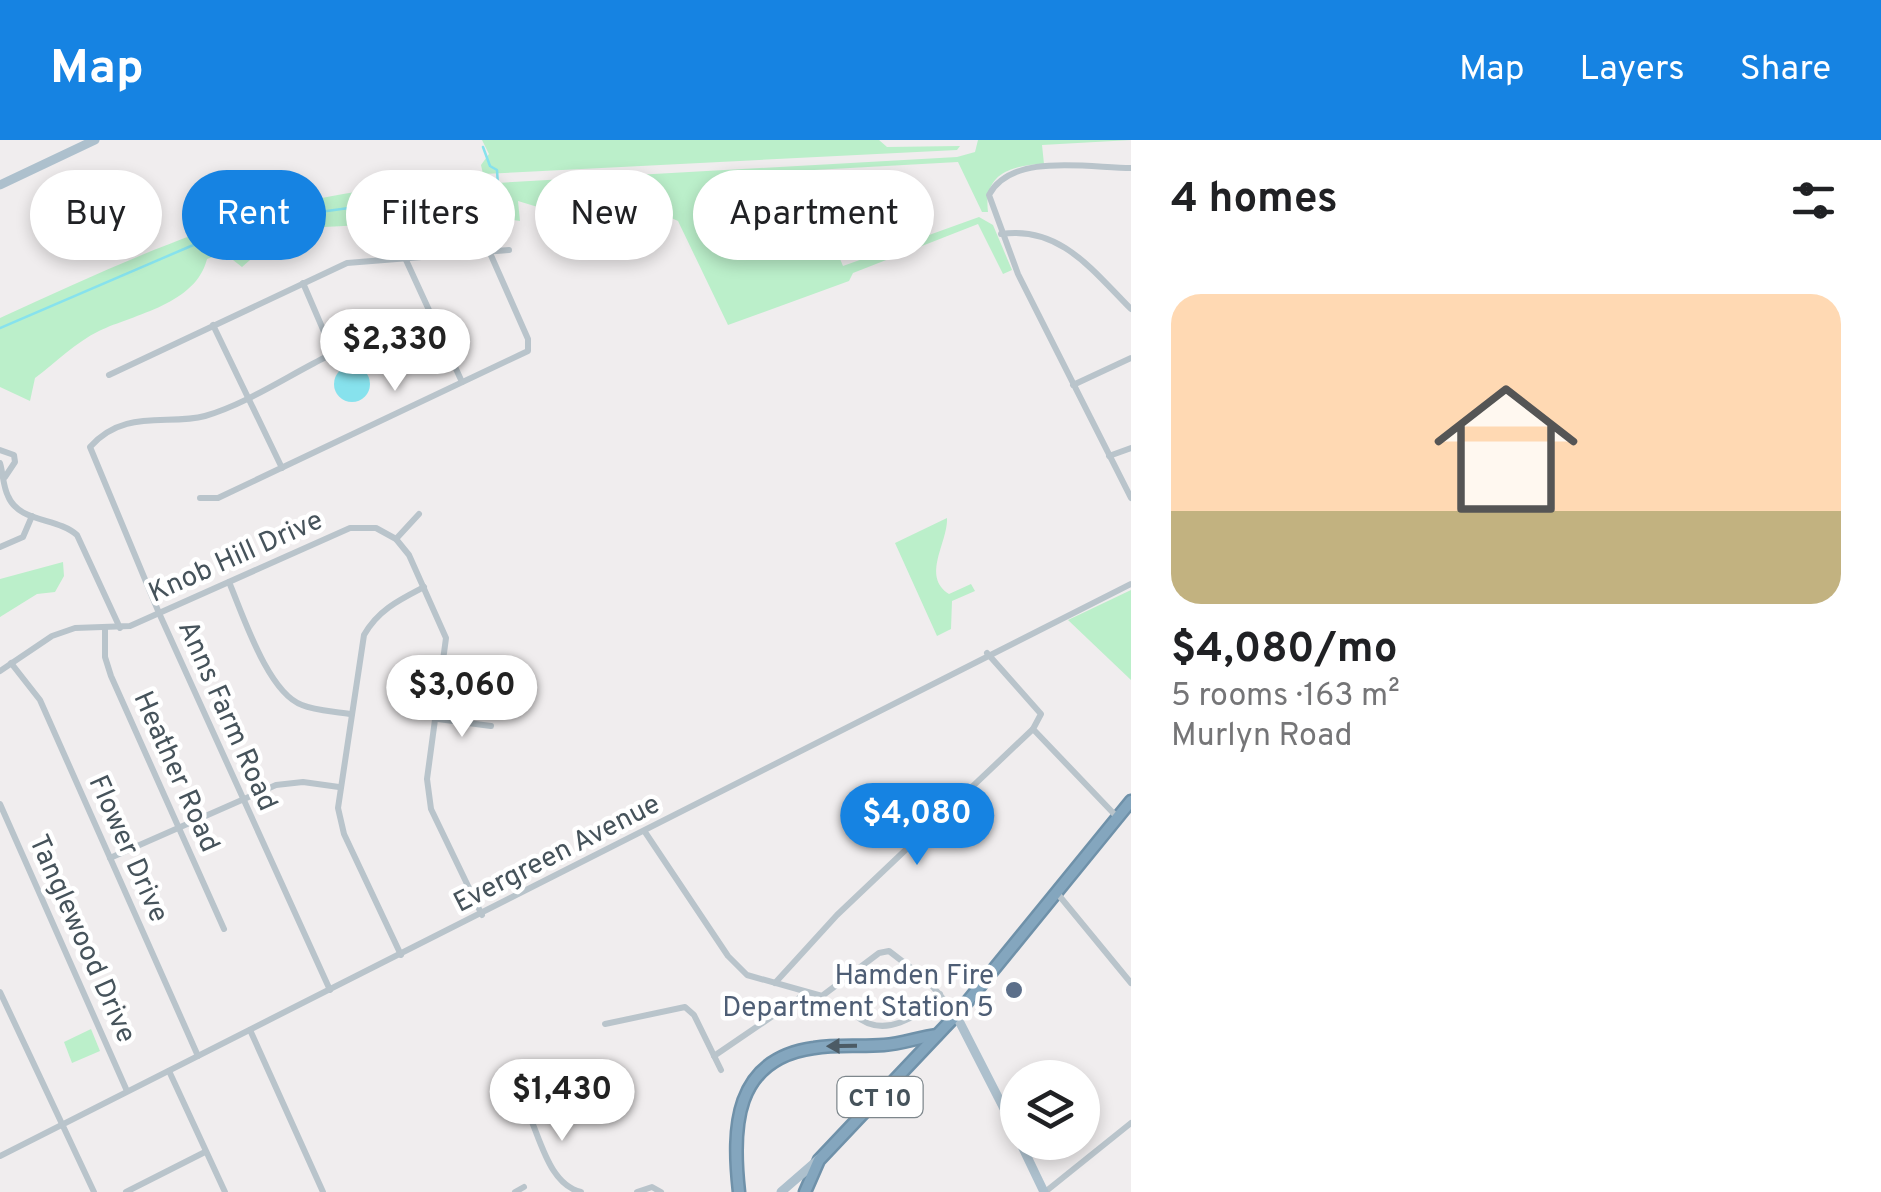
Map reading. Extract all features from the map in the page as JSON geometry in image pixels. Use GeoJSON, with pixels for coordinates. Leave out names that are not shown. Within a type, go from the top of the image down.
{"type":"FeatureCollection","features":[{"type":"Feature","properties":{"kind":"highway","name":"CT 10"},"geometry":{"type":"LineString","coordinates":[[822,1157],[956,1015],[1131,801]]}},
{"type":"Feature","properties":{"kind":"highway"},"geometry":{"type":"LineString","coordinates":[[739,1192],[735,1122],[745,1094],[768,1068],[810,1048],[890,1045],[938,1035]]}},
{"type":"Feature","properties":{"kind":"highway"},"geometry":{"type":"LineString","coordinates":[[804,1192],[822,1157]]}},
{"type":"Feature","properties":{"kind":"main road"},"geometry":{"type":"LineString","coordinates":[[0,185],[95,140]]}},
{"type":"Feature","properties":{"kind":"main road"},"geometry":{"type":"LineString","coordinates":[[956,1015],[1000,1102]]}},
{"type":"Feature","properties":{"kind":"main road","name":"CT 10"},"geometry":{"type":"LineString","coordinates":[[782,1192],[822,1157]]}},
{"type":"Feature","properties":{"kind":"main road"},"geometry":{"type":"LineString","coordinates":[[1029,1160],[1045,1192]]}},
{"type":"Feature","properties":{"kind":"street"},"geometry":{"type":"LineString","coordinates":[[1131,168],[1023,169],[1005,174],[989,196],[1001,234],[1131,498]]}},
{"type":"Feature","properties":{"kind":"street"},"geometry":{"type":"LineString","coordinates":[[1001,234],[1038,234],[1058,242],[1131,309]]}},
{"type":"Feature","properties":{"kind":"street"},"geometry":{"type":"LineString","coordinates":[[109,374],[347,263],[406,260],[462,382]]}},
{"type":"Feature","properties":{"kind":"street"},"geometry":{"type":"LineString","coordinates":[[200,498],[218,498],[528,351],[528,340],[493,260]]}},
{"type":"Feature","properties":{"kind":"street"},"geometry":{"type":"LineString","coordinates":[[248,396],[324,358],[330,350],[303,283]]}},
{"type":"Feature","properties":{"kind":"street"},"geometry":{"type":"LineString","coordinates":[[213,325],[282,468]]}},
{"type":"Feature","properties":{"kind":"street"},"geometry":{"type":"LineString","coordinates":[[1073,385],[1131,358]]}},
{"type":"Feature","properties":{"kind":"street","name":"Anns Farm Road"},"geometry":{"type":"LineString","coordinates":[[248,396],[206,416],[143,419],[97,439],[90,447],[159,614],[330,990]]}},
{"type":"Feature","properties":{"kind":"street"},"geometry":{"type":"LineString","coordinates":[[1109,456],[1131,448]]}},
{"type":"Feature","properties":{"kind":"street"},"geometry":{"type":"LineString","coordinates":[[0,450],[14,455],[16,462],[4,478]]}},
{"type":"Feature","properties":{"kind":"street"},"geometry":{"type":"LineString","coordinates":[[0,463],[8,496],[18,510],[65,524],[77,535],[120,628]]}},
{"type":"Feature","properties":{"kind":"street"},"geometry":{"type":"LineString","coordinates":[[419,514],[396,538],[424,587],[446,638],[428,780],[431,809],[482,915]]}},
{"type":"Feature","properties":{"kind":"street"},"geometry":{"type":"LineString","coordinates":[[0,547],[23,536],[32,516]]}},
{"type":"Feature","properties":{"kind":"street","name":"Knob Hill Drive"},"geometry":{"type":"LineString","coordinates":[[0,671],[52,636],[75,628],[120,628],[159,614],[350,528],[376,528],[396,538]]}},
{"type":"Feature","properties":{"kind":"street"},"geometry":{"type":"LineString","coordinates":[[229,582],[274,681],[286,696],[301,705],[350,714]]}},
{"type":"Feature","properties":{"kind":"street","name":"Evergreen Avenue"},"geometry":{"type":"LineString","coordinates":[[0,1156],[646,832],[987,653],[1131,584]]}},
{"type":"Feature","properties":{"kind":"street"},"geometry":{"type":"LineString","coordinates":[[400,956],[344,834],[338,808],[339,787],[364,635],[373,619],[424,587]]}},
{"type":"Feature","properties":{"kind":"street","name":"Heather Road"},"geometry":{"type":"LineString","coordinates":[[104,628],[105,657],[111,676],[224,929]]}},
{"type":"Feature","properties":{"kind":"street"},"geometry":{"type":"LineString","coordinates":[[775,983],[837,916],[1033,730],[1041,714],[987,653]]}},
{"type":"Feature","properties":{"kind":"street","name":"Flower Drive"},"geometry":{"type":"LineString","coordinates":[[12,663],[40,700],[198,1056]]}},
{"type":"Feature","properties":{"kind":"street"},"geometry":{"type":"LineString","coordinates":[[438,719],[490,726]]}},
{"type":"Feature","properties":{"kind":"street"},"geometry":{"type":"LineString","coordinates":[[1033,730],[1118,818]]}},
{"type":"Feature","properties":{"kind":"street"},"geometry":{"type":"LineString","coordinates":[[110,858],[276,785],[304,782],[339,787]]}},
{"type":"Feature","properties":{"kind":"street","name":"Tanglewood Drive"},"geometry":{"type":"LineString","coordinates":[[0,804],[126,1091]]}},
{"type":"Feature","properties":{"kind":"street"},"geometry":{"type":"LineString","coordinates":[[646,832],[735,965],[748,975],[806,994],[830,993],[876,955],[890,951],[940,994],[956,1015]]}},
{"type":"Feature","properties":{"kind":"street"},"geometry":{"type":"LineString","coordinates":[[1056,892],[1131,983]]}},
{"type":"Feature","properties":{"kind":"street"},"geometry":{"type":"LineString","coordinates":[[0,992],[94,1192]]}},
{"type":"Feature","properties":{"kind":"street"},"geometry":{"type":"LineString","coordinates":[[714,1056],[806,994]]}},
{"type":"Feature","properties":{"kind":"street"},"geometry":{"type":"LineString","coordinates":[[855,1015],[870,1025],[895,1024],[922,1013],[940,994]]}},
{"type":"Feature","properties":{"kind":"street"},"geometry":{"type":"LineString","coordinates":[[604,1024],[681,1006],[692,1012],[722,1070]]}},
{"type":"Feature","properties":{"kind":"street"},"geometry":{"type":"LineString","coordinates":[[250,1030],[323,1192]]}},
{"type":"Feature","properties":{"kind":"street"},"geometry":{"type":"LineString","coordinates":[[169,1071],[224,1192]]}},
{"type":"Feature","properties":{"kind":"street"},"geometry":{"type":"LineString","coordinates":[[529,1115],[563,1186],[581,1192]]}},
{"type":"Feature","properties":{"kind":"street"},"geometry":{"type":"LineString","coordinates":[[1045,1192],[1131,1123]]}},
{"type":"Feature","properties":{"kind":"street"},"geometry":{"type":"LineString","coordinates":[[126,1192],[205,1152]]}},
{"type":"Feature","properties":{"kind":"street"},"geometry":{"type":"LineString","coordinates":[[515,1192],[524,1187]]}},
{"type":"Feature","properties":{"kind":"street"},"geometry":{"type":"LineString","coordinates":[[637,1192],[652,1187],[662,1192]]}},
{"type":"Feature","properties":{"kind":"green space"},"geometry":{"type":"Polygon","coordinates":[[[482,140],[879,140],[887,147],[960,146],[957,150],[515,172],[482,170],[489,154],[482,140]]]}},
{"type":"Feature","properties":{"kind":"green space"},"geometry":{"type":"Polygon","coordinates":[[[978,140],[1131,140],[1042,145],[1044,164],[1011,169],[995,180],[990,188],[988,212],[982,212],[958,162],[814,170],[726,170],[957,157],[975,152],[978,140]]]}},
{"type":"Feature","properties":{"kind":"green space"},"geometry":{"type":"Polygon","coordinates":[[[693,172],[693,252],[678,221],[673,219],[673,173],[693,172]]]}},
{"type":"Feature","properties":{"kind":"green space"},"geometry":{"type":"Polygon","coordinates":[[[535,181],[535,206],[518,201],[520,221],[515,220],[515,182],[535,181]]]}},
{"type":"Feature","properties":{"kind":"green space"},"geometry":{"type":"Polygon","coordinates":[[[346,194],[346,226],[326,227],[326,197],[346,194]]]}},
{"type":"Feature","properties":{"kind":"green space"},"geometry":{"type":"Polygon","coordinates":[[[979,217],[993,225],[1012,270],[1003,274],[978,224],[934,241],[934,233],[979,217]]]}},
{"type":"Feature","properties":{"kind":"green space"},"geometry":{"type":"Polygon","coordinates":[[[180,240],[182,260],[207,260],[191,287],[146,313],[82,341],[35,378],[30,401],[0,387],[0,318],[130,260],[162,260],[162,247],[180,240]]]}},
{"type":"Feature","properties":{"kind":"green space"},"geometry":{"type":"Polygon","coordinates":[[[697,260],[840,260],[843,266],[860,260],[886,260],[853,273],[849,281],[728,325],[697,260]]]}},
{"type":"Feature","properties":{"kind":"green space"},"geometry":{"type":"Polygon","coordinates":[[[947,518],[937,578],[949,594],[971,584],[975,591],[952,601],[951,629],[937,636],[895,543],[947,518]]]}},
{"type":"Feature","properties":{"kind":"green space"},"geometry":{"type":"Polygon","coordinates":[[[63,562],[64,576],[55,592],[37,594],[0,617],[0,579],[63,562]]]}},
{"type":"Feature","properties":{"kind":"green space"},"geometry":{"type":"Polygon","coordinates":[[[1131,590],[1131,680],[1068,620],[1131,590]]]}},
{"type":"Feature","properties":{"kind":"green space"},"geometry":{"type":"Polygon","coordinates":[[[91,1029],[100,1051],[72,1063],[64,1042],[91,1029]]]}},
{"type":"Feature","properties":{"kind":"water"},"geometry":{"type":"Polygon","coordinates":[[[352,366],[365,371],[370,384],[365,397],[352,402],[339,397],[334,384],[339,371],[352,366]]]}},
{"type":"Feature","properties":{"kind":"waterway"},"geometry":{"type":"LineString","coordinates":[[0,328],[191,246],[269,219],[494,188],[498,186],[497,170],[490,166],[483,147]]}},
{"type":"Feature","properties":{"kind":"place","name":"Hamden Fire Department Station 5"},"geometry":{"type":"Point","coordinates":[1014,990]}}]}
